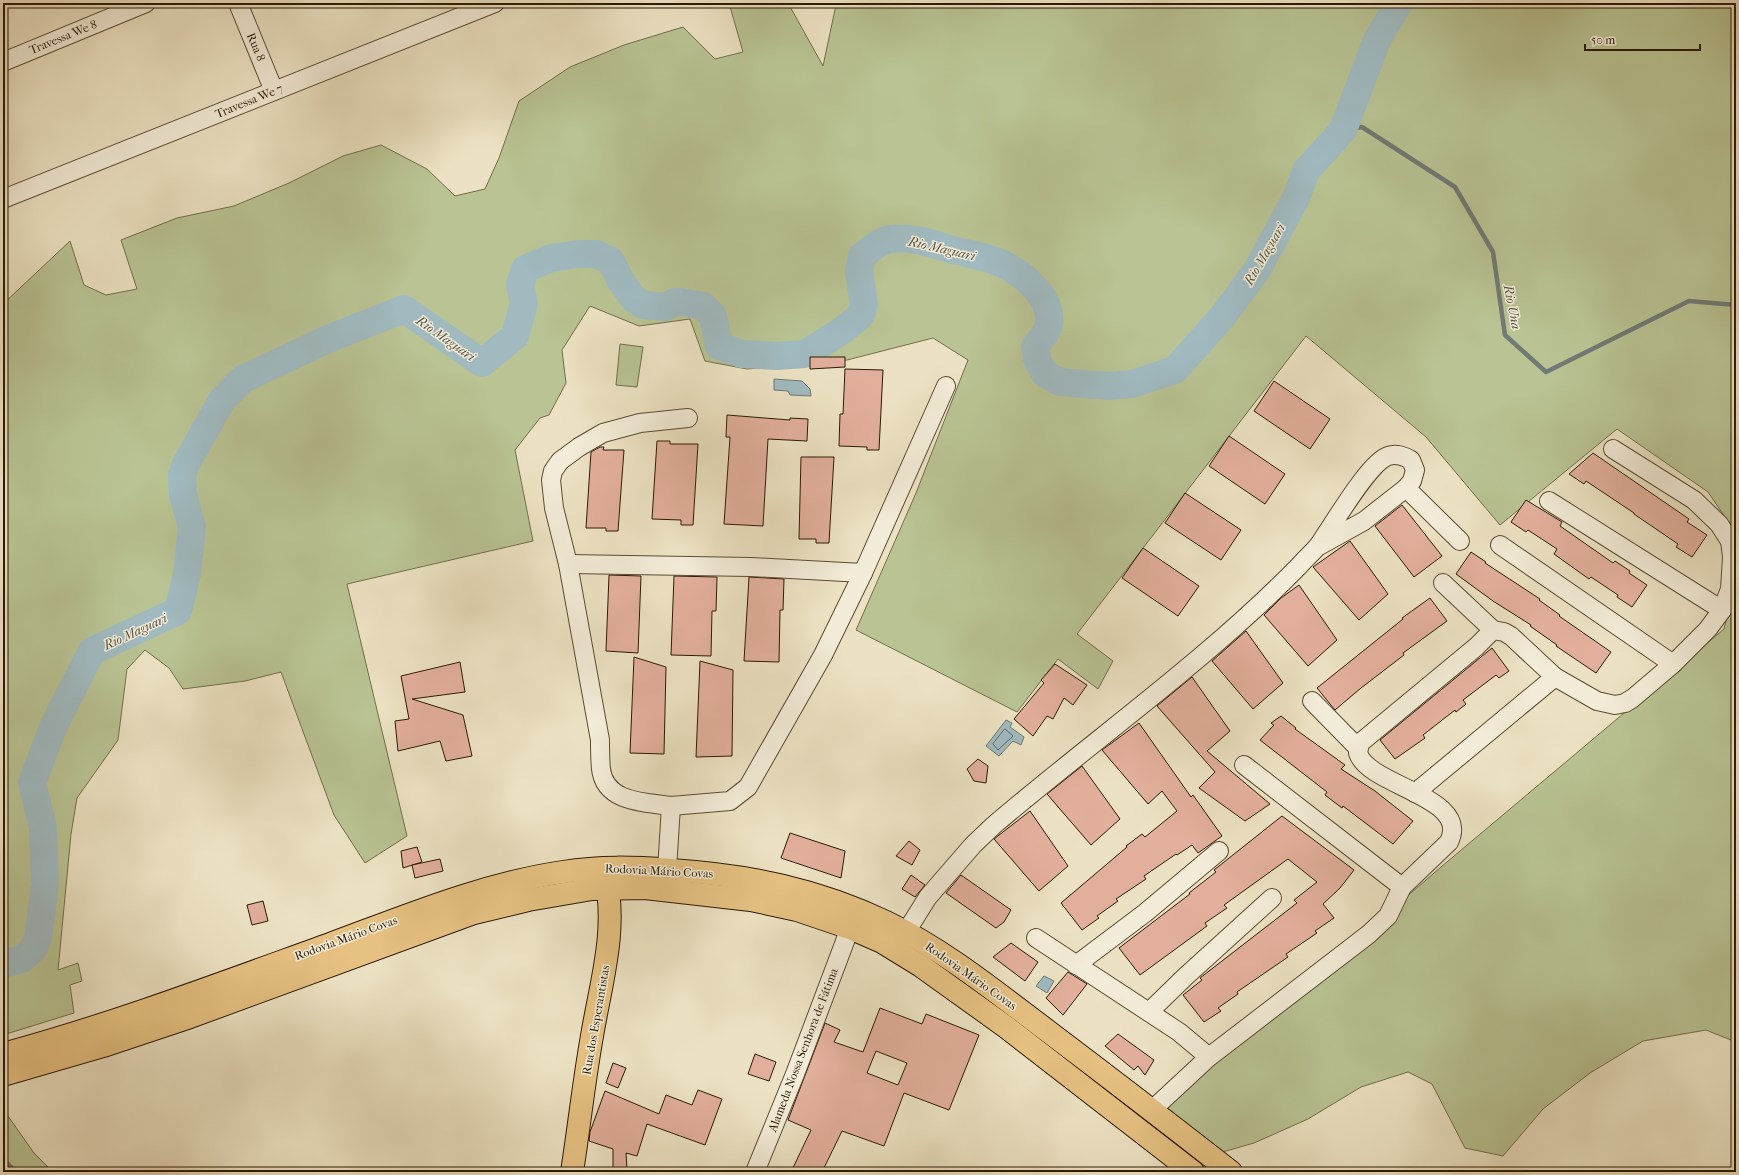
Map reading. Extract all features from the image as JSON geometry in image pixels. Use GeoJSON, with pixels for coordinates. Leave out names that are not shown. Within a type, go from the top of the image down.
{"type":"FeatureCollection","features":[{"type":"Feature","properties":{"kind":"main road","name":"Rodovia Mário Covas"},"geometry":{"type":"LineString","coordinates":[[3,1075],[95,1048],[190,1017],[474,913],[544,897],[606,877],[618,866],[714,873],[762,880],[803,890],[858,910],[906,932],[968,972],[1152,1110],[1208,1165],[1231,1172]]}},
{"type":"Feature","properties":{"kind":"main road","name":"Rodovia Mário Covas"},"geometry":{"type":"LineString","coordinates":[[3,1054],[65,1037],[146,1010],[426,908],[461,897],[560,872],[606,877],[645,888],[751,900],[797,910],[850,928],[882,942],[928,970],[1006,1027],[1193,1172]]}},
{"type":"Feature","properties":{"kind":"main road","name":"Rua dos Esperantistas"},"geometry":{"type":"LineString","coordinates":[[572,1172],[591,1038],[610,936],[611,906],[606,877]]}},
{"type":"Feature","properties":{"kind":"street","name":"Travessa We 8"},"geometry":{"type":"LineString","coordinates":[[3,62],[146,3]]}},
{"type":"Feature","properties":{"kind":"street","name":"Rua 8"},"geometry":{"type":"LineString","coordinates":[[238,3],[274,91]]}},
{"type":"Feature","properties":{"kind":"street","name":"Travessa We 7"},"geometry":{"type":"LineString","coordinates":[[3,199],[496,3]]}},
{"type":"Feature","properties":{"kind":"street"},"geometry":{"type":"LineString","coordinates":[[688,418],[640,423],[603,432],[579,446],[560,461],[553,471],[551,480],[554,508],[568,564],[600,740],[601,770],[606,784],[616,794],[626,799],[671,806],[730,801],[748,787],[823,656],[863,573],[946,386]]}},
{"type":"Feature","properties":{"kind":"street"},"geometry":{"type":"LineString","coordinates":[[1443,583],[1493,630],[1504,632],[1511,636],[1555,677],[1596,701],[1607,705],[1625,703],[1633,698],[1673,664],[1708,629],[1722,610],[1730,589],[1732,557],[1730,541],[1719,524],[1694,500],[1613,449]]}},
{"type":"Feature","properties":{"kind":"street"},"geometry":{"type":"LineString","coordinates":[[906,932],[928,897],[973,845],[1022,802],[1236,625],[1280,586],[1318,547],[1347,502],[1378,463],[1388,456],[1401,455],[1411,460],[1415,470],[1412,481],[1406,488],[1364,521],[1318,547]]}},
{"type":"Feature","properties":{"kind":"street"},"geometry":{"type":"LineString","coordinates":[[1406,488],[1460,541]]}},
{"type":"Feature","properties":{"kind":"street"},"geometry":{"type":"LineString","coordinates":[[1549,501],[1722,610]]}},
{"type":"Feature","properties":{"kind":"street"},"geometry":{"type":"LineString","coordinates":[[1500,545],[1673,664]]}},
{"type":"Feature","properties":{"kind":"street"},"geometry":{"type":"LineString","coordinates":[[568,564],[751,567],[863,573]]}},
{"type":"Feature","properties":{"kind":"street"},"geometry":{"type":"LineString","coordinates":[[1152,1110],[1209,1057],[1369,934],[1388,916],[1402,887],[1433,856],[1442,850],[1452,835],[1450,819],[1445,812],[1415,793],[1366,766],[1359,757],[1358,748],[1360,743],[1470,652],[1493,630]]}},
{"type":"Feature","properties":{"kind":"street"},"geometry":{"type":"LineString","coordinates":[[1415,793],[1555,677]]}},
{"type":"Feature","properties":{"kind":"street"},"geometry":{"type":"LineString","coordinates":[[1312,701],[1358,748]]}},
{"type":"Feature","properties":{"kind":"street"},"geometry":{"type":"LineString","coordinates":[[1244,765],[1402,887]]}},
{"type":"Feature","properties":{"kind":"street"},"geometry":{"type":"LineString","coordinates":[[667,870],[671,806]]}},
{"type":"Feature","properties":{"kind":"street"},"geometry":{"type":"LineString","coordinates":[[1076,965],[1145,913],[1219,851]]}},
{"type":"Feature","properties":{"kind":"street"},"geometry":{"type":"LineString","coordinates":[[1150,1012],[1186,976],[1272,898]]}},
{"type":"Feature","properties":{"kind":"street","name":"Alameda Nossa Senhora de Fátima"},"geometry":{"type":"LineString","coordinates":[[755,1172],[795,1074],[850,928]]}},
{"type":"Feature","properties":{"kind":"street"},"geometry":{"type":"LineString","coordinates":[[1036,938],[1150,1012],[1179,1032],[1209,1057]]}},
{"type":"Feature","properties":{"kind":"green space"},"geometry":{"type":"Polygon","coordinates":[[[729,3],[788,3],[823,66],[836,5],[840,3],[1736,3],[1736,569],[1731,526],[1708,492],[1617,429],[1500,525],[1426,437],[1306,336],[1077,634],[1113,661],[1098,689],[1058,659],[1017,712],[856,630],[916,493],[968,360],[933,338],[847,360],[747,369],[705,361],[690,319],[639,326],[590,306],[562,350],[566,383],[549,415],[540,418],[515,450],[533,541],[347,584],[407,836],[365,863],[334,815],[281,672],[245,681],[183,689],[169,668],[145,650],[127,669],[118,740],[77,798],[71,834],[58,970],[78,963],[82,981],[70,985],[74,1013],[3,1035],[3,304],[70,241],[84,285],[106,295],[137,289],[121,240],[177,218],[234,206],[289,183],[343,156],[381,145],[427,169],[455,196],[485,189],[499,158],[519,101],[570,67],[624,45],[683,27],[715,59],[743,52],[729,3]]]}},
{"type":"Feature","properties":{"kind":"green space"},"geometry":{"type":"Polygon","coordinates":[[[620,344],[643,347],[637,387],[616,385],[620,344]]]}},
{"type":"Feature","properties":{"kind":"green space"},"geometry":{"type":"Polygon","coordinates":[[[1736,579],[1736,1042],[1706,1030],[1643,1041],[1590,1073],[1543,1109],[1503,1156],[1465,1148],[1432,1084],[1408,1072],[1361,1087],[1308,1119],[1254,1143],[1219,1153],[1163,1107],[1441,867],[1724,629],[1736,579]]]}},
{"type":"Feature","properties":{"kind":"green space"},"geometry":{"type":"Polygon","coordinates":[[[3,1109],[34,1153],[53,1172],[3,1172],[3,1109]]]}},
{"type":"Feature","properties":{"kind":"water"},"geometry":{"type":"Polygon","coordinates":[[[774,379],[802,381],[810,389],[811,396],[790,395],[788,391],[774,390],[774,379]]]}},
{"type":"Feature","properties":{"kind":"water"},"geometry":{"type":"Polygon","coordinates":[[[1006,720],[1012,723],[1010,727],[1024,737],[1021,745],[1013,741],[999,756],[986,746],[1006,720]]]}},
{"type":"Feature","properties":{"kind":"water"},"geometry":{"type":"Polygon","coordinates":[[[1044,976],[1054,981],[1047,993],[1036,986],[1044,976]]]}},
{"type":"Feature","properties":{"kind":"building"},"geometry":{"type":"Polygon","coordinates":[[[810,357],[845,357],[845,367],[810,369],[810,357]]]}},
{"type":"Feature","properties":{"kind":"building"},"geometry":{"type":"Polygon","coordinates":[[[845,369],[883,370],[879,450],[867,450],[867,447],[839,446],[840,414],[843,414],[845,369]]]}},
{"type":"Feature","properties":{"kind":"building"},"geometry":{"type":"Polygon","coordinates":[[[1274,381],[1330,419],[1310,449],[1254,411],[1274,381]]]}},
{"type":"Feature","properties":{"kind":"building"},"geometry":{"type":"Polygon","coordinates":[[[727,415],[790,420],[790,418],[808,419],[807,441],[768,439],[763,526],[724,524],[730,437],[726,437],[727,415]]]}},
{"type":"Feature","properties":{"kind":"building"},"geometry":{"type":"Polygon","coordinates":[[[1229,436],[1285,474],[1265,504],[1209,466],[1229,436]]]}},
{"type":"Feature","properties":{"kind":"building"},"geometry":{"type":"Polygon","coordinates":[[[657,441],[670,441],[670,444],[698,444],[693,525],[681,525],[681,520],[652,519],[657,441]]]}},
{"type":"Feature","properties":{"kind":"building"},"geometry":{"type":"Polygon","coordinates":[[[600,447],[604,447],[603,450],[624,450],[618,531],[606,531],[606,528],[586,528],[591,452],[600,447]]]}},
{"type":"Feature","properties":{"kind":"building"},"geometry":{"type":"Polygon","coordinates":[[[1593,453],[1689,519],[1687,522],[1707,535],[1692,557],[1676,547],[1678,544],[1634,513],[1586,481],[1584,484],[1569,474],[1593,453]]]}},
{"type":"Feature","properties":{"kind":"building"},"geometry":{"type":"Polygon","coordinates":[[[801,457],[834,457],[829,543],[816,543],[816,539],[799,539],[801,457]]]}},
{"type":"Feature","properties":{"kind":"building"},"geometry":{"type":"Polygon","coordinates":[[[1185,493],[1241,530],[1221,560],[1165,523],[1185,493]]]}},
{"type":"Feature","properties":{"kind":"building"},"geometry":{"type":"Polygon","coordinates":[[[1526,500],[1562,522],[1560,526],[1613,563],[1615,561],[1630,571],[1629,573],[1647,585],[1632,607],[1617,597],[1618,595],[1591,577],[1589,579],[1554,554],[1557,549],[1528,530],[1526,532],[1511,522],[1526,500]]]}},
{"type":"Feature","properties":{"kind":"building"},"geometry":{"type":"Polygon","coordinates":[[[1402,505],[1442,556],[1414,577],[1375,526],[1402,505]]]}},
{"type":"Feature","properties":{"kind":"building"},"geometry":{"type":"Polygon","coordinates":[[[1350,541],[1388,594],[1359,620],[1313,567],[1350,541]]]}},
{"type":"Feature","properties":{"kind":"building"},"geometry":{"type":"Polygon","coordinates":[[[1143,548],[1199,586],[1178,616],[1122,578],[1143,548]]]}},
{"type":"Feature","properties":{"kind":"building"},"geometry":{"type":"Polygon","coordinates":[[[1471,552],[1486,562],[1485,563],[1540,599],[1539,600],[1560,615],[1559,616],[1611,652],[1596,673],[1556,646],[1557,645],[1530,626],[1531,625],[1493,601],[1456,574],[1471,552]]]}},
{"type":"Feature","properties":{"kind":"building"},"geometry":{"type":"Polygon","coordinates":[[[609,575],[641,576],[638,653],[606,651],[609,575]]]}},
{"type":"Feature","properties":{"kind":"building"},"geometry":{"type":"Polygon","coordinates":[[[674,576],[717,577],[716,611],[712,611],[711,656],[671,655],[674,576]]]}},
{"type":"Feature","properties":{"kind":"building"},"geometry":{"type":"Polygon","coordinates":[[[749,577],[784,579],[783,610],[780,610],[779,662],[744,661],[749,577]]]}},
{"type":"Feature","properties":{"kind":"building"},"geometry":{"type":"Polygon","coordinates":[[[1299,585],[1337,640],[1308,666],[1264,615],[1281,598],[1299,585]]]}},
{"type":"Feature","properties":{"kind":"building"},"geometry":{"type":"Polygon","coordinates":[[[1430,598],[1447,621],[1403,653],[1404,655],[1335,710],[1317,688],[1403,619],[1402,618],[1430,598]]]}},
{"type":"Feature","properties":{"kind":"building"},"geometry":{"type":"Polygon","coordinates":[[[1246,631],[1283,683],[1253,709],[1212,661],[1246,631]]]}},
{"type":"Feature","properties":{"kind":"building"},"geometry":{"type":"Polygon","coordinates":[[[1492,648],[1509,671],[1499,678],[1496,675],[1463,700],[1466,704],[1456,712],[1455,710],[1423,735],[1425,738],[1395,759],[1380,740],[1492,648]]]}},
{"type":"Feature","properties":{"kind":"building"},"geometry":{"type":"Polygon","coordinates":[[[634,657],[666,667],[664,754],[630,753],[634,657]]]}},
{"type":"Feature","properties":{"kind":"building"},"geometry":{"type":"Polygon","coordinates":[[[700,661],[733,670],[732,756],[696,757],[700,661]]]}},
{"type":"Feature","properties":{"kind":"building"},"geometry":{"type":"Polygon","coordinates":[[[460,662],[465,692],[412,699],[463,715],[472,756],[446,761],[440,741],[398,751],[395,721],[409,719],[401,676],[460,662]]]}},
{"type":"Feature","properties":{"kind":"building"},"geometry":{"type":"Polygon","coordinates":[[[1055,664],[1087,685],[1073,705],[1064,698],[1053,719],[1047,716],[1033,736],[1014,719],[1044,683],[1041,680],[1055,664]]]}},
{"type":"Feature","properties":{"kind":"building"},"geometry":{"type":"Polygon","coordinates":[[[1192,677],[1230,731],[1207,751],[1270,804],[1245,821],[1199,788],[1215,772],[1157,706],[1192,677]]]}},
{"type":"Feature","properties":{"kind":"building"},"geometry":{"type":"Polygon","coordinates":[[[1281,716],[1296,728],[1295,729],[1345,765],[1341,769],[1375,791],[1413,821],[1393,844],[1343,806],[1342,808],[1325,795],[1327,792],[1260,740],[1274,725],[1271,723],[1281,716]]]}},
{"type":"Feature","properties":{"kind":"building"},"geometry":{"type":"Polygon","coordinates":[[[1139,723],[1191,797],[1193,795],[1222,836],[1198,853],[1192,845],[1177,855],[1176,854],[1144,876],[1146,879],[1116,899],[1118,901],[1097,916],[1099,918],[1082,930],[1061,903],[1127,847],[1126,846],[1142,834],[1145,837],[1177,811],[1162,791],[1148,804],[1102,750],[1139,723]]]}},
{"type":"Feature","properties":{"kind":"building"},"geometry":{"type":"Polygon","coordinates":[[[978,759],[988,766],[986,783],[974,781],[967,769],[978,759]]]}},
{"type":"Feature","properties":{"kind":"building"},"geometry":{"type":"Polygon","coordinates":[[[1082,766],[1120,819],[1091,845],[1047,794],[1082,766]]]}},
{"type":"Feature","properties":{"kind":"building"},"geometry":{"type":"Polygon","coordinates":[[[1030,811],[1068,866],[1039,891],[994,839],[1030,811]]]}},
{"type":"Feature","properties":{"kind":"building"},"geometry":{"type":"Polygon","coordinates":[[[1282,816],[1354,870],[1340,888],[1323,904],[1334,918],[1315,931],[1317,933],[1286,954],[1288,957],[1237,992],[1238,994],[1218,1008],[1221,1011],[1204,1022],[1183,995],[1202,980],[1200,978],[1297,903],[1294,900],[1317,882],[1288,859],[1224,905],[1227,908],[1205,923],[1207,926],[1140,975],[1119,948],[1190,894],[1189,893],[1216,872],[1214,870],[1282,816]]]}},
{"type":"Feature","properties":{"kind":"building"},"geometry":{"type":"Polygon","coordinates":[[[790,833],[845,851],[841,878],[781,858],[790,833]]]}},
{"type":"Feature","properties":{"kind":"building"},"geometry":{"type":"Polygon","coordinates":[[[909,841],[920,850],[912,865],[896,856],[909,841]]]}},
{"type":"Feature","properties":{"kind":"building"},"geometry":{"type":"Polygon","coordinates":[[[417,847],[422,862],[403,868],[401,851],[417,847]]]}},
{"type":"Feature","properties":{"kind":"building"},"geometry":{"type":"Polygon","coordinates":[[[440,859],[443,871],[415,878],[412,865],[440,859]]]}},
{"type":"Feature","properties":{"kind":"building"},"geometry":{"type":"Polygon","coordinates":[[[911,875],[925,885],[915,897],[902,889],[911,875]]]}},
{"type":"Feature","properties":{"kind":"building"},"geometry":{"type":"Polygon","coordinates":[[[961,875],[1011,910],[1004,922],[996,928],[946,893],[961,875]]]}},
{"type":"Feature","properties":{"kind":"building"},"geometry":{"type":"Polygon","coordinates":[[[263,901],[268,921],[252,925],[247,905],[263,901]]]}},
{"type":"Feature","properties":{"kind":"building"},"geometry":{"type":"Polygon","coordinates":[[[1011,943],[1038,962],[1025,981],[993,957],[1011,943]]]}},
{"type":"Feature","properties":{"kind":"building"},"geometry":{"type":"Polygon","coordinates":[[[1068,972],[1087,984],[1063,1015],[1046,998],[1068,972]]]}},
{"type":"Feature","properties":{"kind":"building"},"geometry":{"type":"Polygon","coordinates":[[[880,1008],[922,1024],[926,1014],[979,1035],[949,1110],[904,1093],[884,1146],[842,1131],[822,1172],[791,1172],[811,1130],[788,1120],[825,1023],[840,1030],[834,1042],[863,1052],[880,1008]],[[876,1051],[867,1073],[898,1085],[907,1063],[876,1051]]]}},
{"type":"Feature","properties":{"kind":"building"},"geometry":{"type":"Polygon","coordinates":[[[1118,1034],[1154,1060],[1145,1075],[1138,1066],[1134,1070],[1105,1046],[1118,1034]]]}},
{"type":"Feature","properties":{"kind":"building"},"geometry":{"type":"Polygon","coordinates":[[[755,1054],[776,1062],[769,1081],[748,1074],[755,1054]]]}},
{"type":"Feature","properties":{"kind":"building"},"geometry":{"type":"Polygon","coordinates":[[[613,1063],[626,1068],[618,1088],[606,1083],[613,1063]]]}},
{"type":"Feature","properties":{"kind":"building"},"geometry":{"type":"Polygon","coordinates":[[[698,1090],[722,1099],[705,1145],[647,1124],[637,1156],[626,1153],[627,1169],[613,1169],[613,1149],[589,1141],[590,1132],[605,1091],[659,1114],[666,1095],[692,1105],[698,1090]]]}},
{"type":"Feature","properties":{"kind":"waterway","name":"Rio Maguari"},"geometry":{"type":"LineString","coordinates":[[3,964],[22,959],[33,949],[38,938],[45,885],[43,828],[32,783],[54,725],[92,651],[178,611],[187,574],[192,527],[183,494],[182,475],[185,466],[222,400],[243,379],[328,339],[404,309],[482,363],[515,336],[524,303],[520,285],[525,269],[551,258],[579,254],[596,254],[611,261],[621,281],[633,298],[643,305],[666,307],[674,302],[681,302],[703,306],[713,316],[719,346],[742,354],[777,356],[805,354],[843,330],[860,316],[864,305],[859,271],[862,256],[884,241],[895,239],[912,239],[991,259],[1011,268],[1035,288],[1046,304],[1049,313],[1047,330],[1035,347],[1038,362],[1045,374],[1060,382],[1108,386],[1132,384],[1175,370],[1223,316],[1257,270],[1296,198],[1306,171],[1343,130],[1377,40],[1399,3]]}},
{"type":"Feature","properties":{"kind":"waterway","name":"Rio Una"},"geometry":{"type":"LineString","coordinates":[[1343,130],[1362,127],[1455,187],[1493,252],[1505,335],[1546,372],[1689,301],[1736,305]]}},
{"type":"Feature","properties":{"kind":"waterway","name":"Rio Maguari"},"geometry":{"type":"LineString","coordinates":[[3,1159],[16,1172]]}}]}
